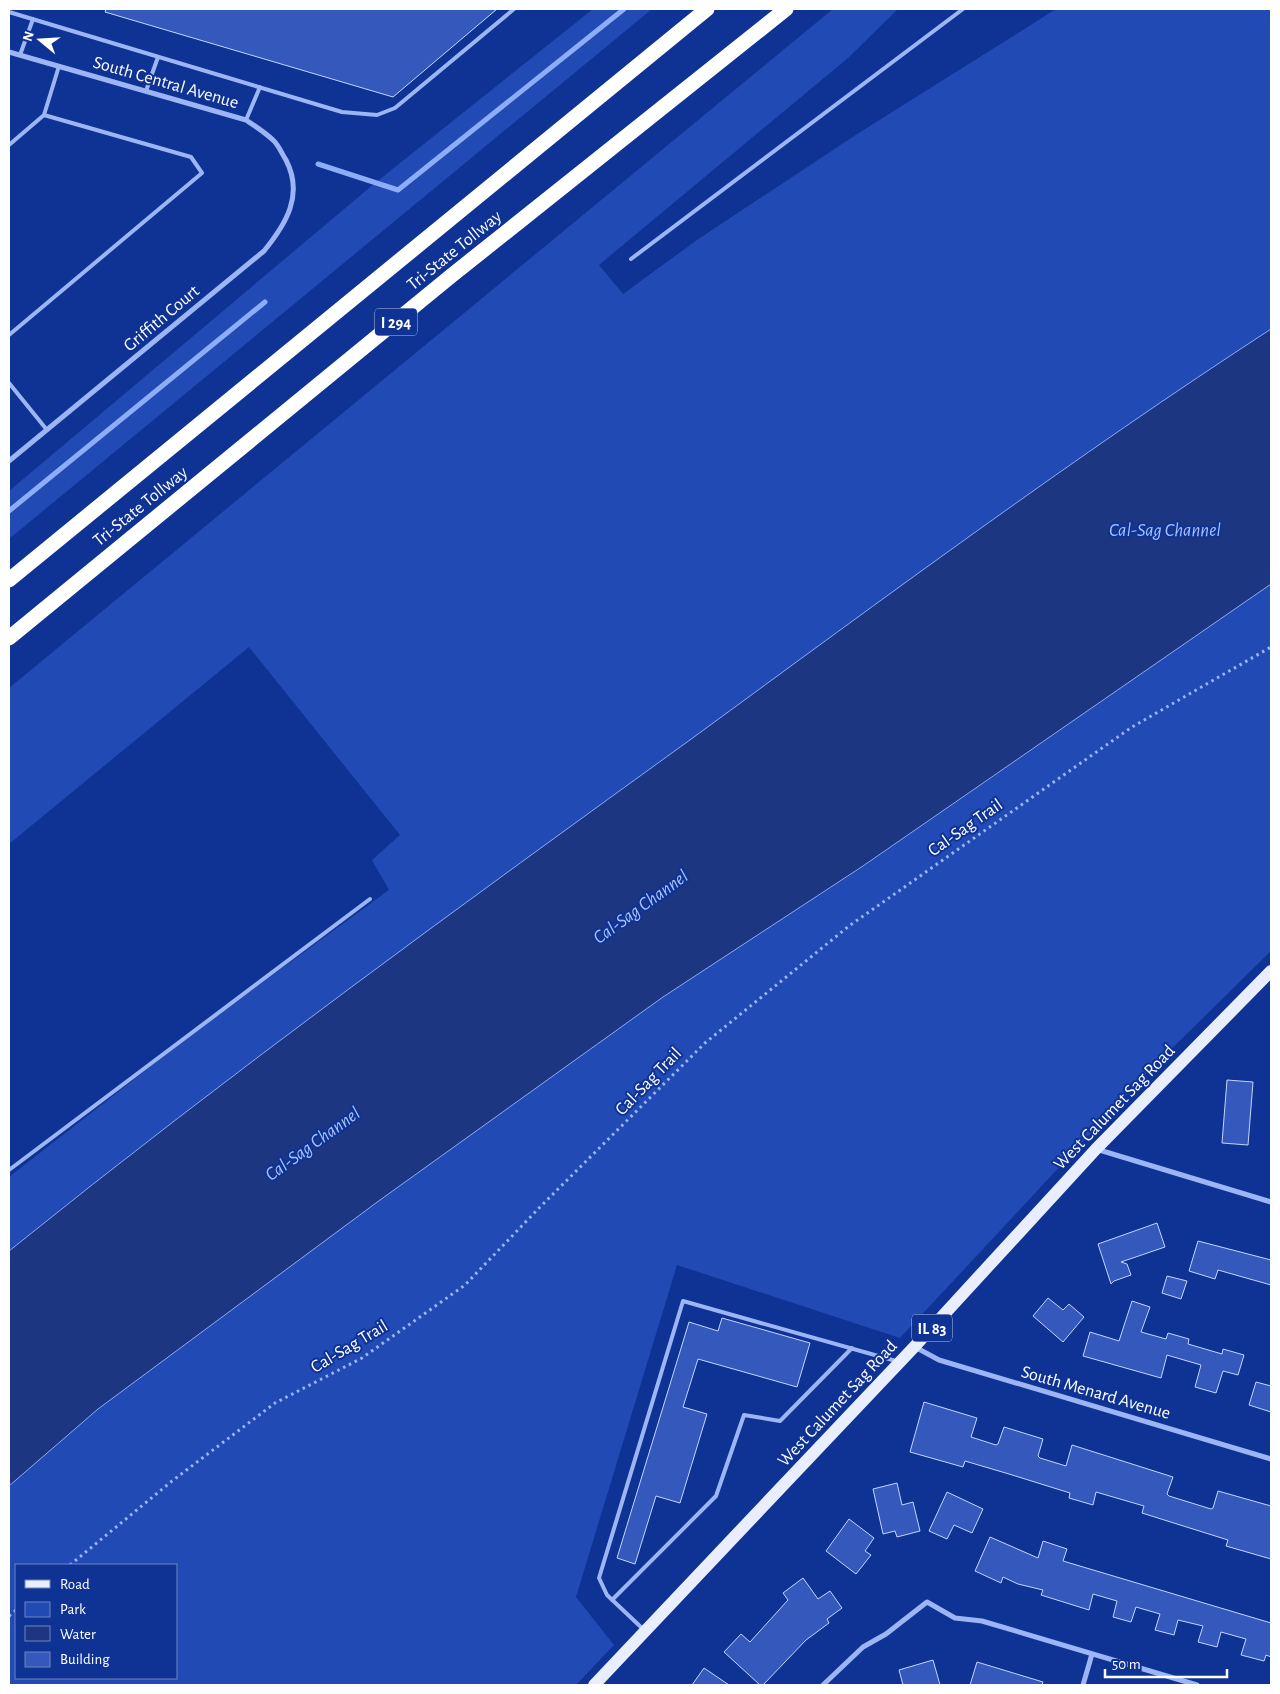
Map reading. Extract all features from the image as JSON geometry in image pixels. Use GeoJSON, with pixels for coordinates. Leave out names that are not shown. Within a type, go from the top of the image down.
{"type":"FeatureCollection","features":[{"type":"Feature","properties":{"kind":"highway","name":"Tri-State Tollway"},"geometry":{"type":"LineString","coordinates":[[9,580],[707,9]]}},
{"type":"Feature","properties":{"kind":"highway","name":"Tri-State Tollway"},"geometry":{"type":"LineString","coordinates":[[9,638],[451,276],[786,9]]}},
{"type":"Feature","properties":{"kind":"main road","name":"West Calumet Sag Road"},"geometry":{"type":"LineString","coordinates":[[594,1685],[900,1362],[1096,1148],[1271,971]]}},
{"type":"Feature","properties":{"kind":"street","name":"South Central Avenue"},"geometry":{"type":"LineString","coordinates":[[9,52],[246,120],[275,141],[292,173]]}},
{"type":"Feature","properties":{"kind":"street","name":"Griffith Court"},"geometry":{"type":"LineString","coordinates":[[9,461],[264,251],[282,229],[290,211],[294,189],[292,173]]}},
{"type":"Feature","properties":{"kind":"street"},"geometry":{"type":"LineString","coordinates":[[1096,1148],[1271,1202]]}},
{"type":"Feature","properties":{"kind":"street","name":"South Menard Avenue"},"geometry":{"type":"LineString","coordinates":[[914,1347],[939,1360],[1271,1459]]}},
{"type":"Feature","properties":{"kind":"street"},"geometry":{"type":"LineString","coordinates":[[823,1685],[863,1647],[886,1634],[927,1602],[956,1618],[982,1621],[1197,1685]]}},
{"type":"Feature","properties":{"kind":"street"},"geometry":{"type":"LineString","coordinates":[[1083,1685],[1092,1654]]}},
{"type":"Feature","properties":{"kind":"lane"},"geometry":{"type":"LineString","coordinates":[[9,12],[342,112],[377,115],[395,108],[514,9]]}},
{"type":"Feature","properties":{"kind":"lane"},"geometry":{"type":"LineString","coordinates":[[631,259],[963,9]]}},
{"type":"Feature","properties":{"kind":"lane"},"geometry":{"type":"LineString","coordinates":[[20,55],[33,19]]}},
{"type":"Feature","properties":{"kind":"lane"},"geometry":{"type":"LineString","coordinates":[[146,91],[158,57]]}},
{"type":"Feature","properties":{"kind":"lane"},"geometry":{"type":"LineString","coordinates":[[9,145],[44,115],[58,66]]}},
{"type":"Feature","properties":{"kind":"lane"},"geometry":{"type":"LineString","coordinates":[[246,120],[260,87]]}},
{"type":"Feature","properties":{"kind":"lane"},"geometry":{"type":"LineString","coordinates":[[9,335],[202,173],[191,157],[44,115]]}},
{"type":"Feature","properties":{"kind":"lane"},"geometry":{"type":"LineString","coordinates":[[9,383],[47,430]]}},
{"type":"Feature","properties":{"kind":"lane"},"geometry":{"type":"LineString","coordinates":[[9,1170],[370,899]]}},
{"type":"Feature","properties":{"kind":"lane"},"geometry":{"type":"LineString","coordinates":[[646,1631],[607,1595],[599,1578],[683,1301],[900,1362]]}},
{"type":"Feature","properties":{"kind":"lane"},"geometry":{"type":"LineString","coordinates":[[612,1600],[716,1496],[744,1415],[780,1421],[852,1348]]}},
{"type":"Feature","properties":{"kind":"path","name":"Cal-Sag Trail"},"geometry":{"type":"LineString","coordinates":[[71,1564],[172,1482],[275,1403],[362,1358],[465,1285],[540,1206],[705,1043],[849,926],[1132,726],[1271,647]]}},
{"type":"Feature","properties":{"kind":"green space"},"geometry":{"type":"Polygon","coordinates":[[[593,9],[652,9],[9,539],[9,491],[375,183],[593,9]]]}},
{"type":"Feature","properties":{"kind":"green space"},"geometry":{"type":"Polygon","coordinates":[[[833,9],[898,9],[848,58],[599,265],[623,294],[697,240],[854,136],[1056,9],[1271,9],[1271,329],[1124,427],[980,529],[521,863],[262,1054],[9,1251],[9,1177],[191,1035],[389,890],[372,860],[400,835],[249,647],[9,844],[9,688],[833,9]]]}},
{"type":"Feature","properties":{"kind":"green space"},"geometry":{"type":"Polygon","coordinates":[[[1271,584],[1271,951],[1149,1071],[900,1338],[677,1265],[576,1597],[614,1645],[576,1685],[9,1685],[9,1486],[98,1409],[380,1200],[663,997],[864,866],[1271,584]]]}},
{"type":"Feature","properties":{"kind":"water","name":"Cal-Sag Channel"},"geometry":{"type":"Polygon","coordinates":[[[1271,329],[1271,584],[863,866],[663,997],[380,1200],[98,1409],[9,1486],[9,1251],[262,1054],[521,863],[980,529],[1124,427],[1271,329]]]}},
{"type":"Feature","properties":{"kind":"building"},"geometry":{"type":"Polygon","coordinates":[[[106,9],[497,9],[393,97],[105,12],[106,9]]]}},
{"type":"Feature","properties":{"kind":"building"},"geometry":{"type":"Polygon","coordinates":[[[1227,1080],[1253,1082],[1248,1145],[1222,1143],[1227,1080]]]}},
{"type":"Feature","properties":{"kind":"building"},"geometry":{"type":"Polygon","coordinates":[[[1157,1223],[1165,1247],[1121,1262],[1127,1264],[1131,1275],[1114,1281],[1111,1284],[1098,1244],[1157,1223]]]}},
{"type":"Feature","properties":{"kind":"building"},"geometry":{"type":"Polygon","coordinates":[[[1198,1241],[1271,1260],[1271,1285],[1218,1270],[1215,1279],[1189,1271],[1198,1241]]]}},
{"type":"Feature","properties":{"kind":"building"},"geometry":{"type":"Polygon","coordinates":[[[1167,1276],[1187,1281],[1181,1299],[1162,1293],[1167,1276]]]}},
{"type":"Feature","properties":{"kind":"building"},"geometry":{"type":"Polygon","coordinates":[[[1048,1298],[1063,1310],[1069,1304],[1084,1317],[1063,1342],[1033,1316],[1048,1298]]]}},
{"type":"Feature","properties":{"kind":"building"},"geometry":{"type":"Polygon","coordinates":[[[1132,1301],[1150,1307],[1141,1332],[1166,1339],[1168,1333],[1189,1339],[1188,1344],[1222,1354],[1223,1349],[1244,1355],[1238,1375],[1223,1371],[1216,1393],[1195,1387],[1201,1365],[1167,1355],[1161,1378],[1083,1356],[1090,1332],[1119,1341],[1132,1301]]]}},
{"type":"Feature","properties":{"kind":"building"},"geometry":{"type":"Polygon","coordinates":[[[722,1318],[810,1343],[797,1387],[698,1359],[683,1407],[707,1414],[680,1503],[656,1496],[635,1564],[617,1558],[689,1322],[718,1331],[722,1318]]]}},
{"type":"Feature","properties":{"kind":"building"},"geometry":{"type":"Polygon","coordinates":[[[1256,1382],[1271,1386],[1271,1412],[1249,1405],[1256,1382]]]}},
{"type":"Feature","properties":{"kind":"building"},"geometry":{"type":"Polygon","coordinates":[[[924,1402],[977,1418],[971,1437],[996,1445],[1004,1427],[1043,1439],[1038,1456],[1066,1466],[1072,1445],[1173,1477],[1167,1494],[1169,1496],[1211,1509],[1213,1508],[1218,1491],[1271,1506],[1271,1559],[1226,1546],[1228,1540],[1142,1513],[1144,1506],[1096,1492],[1093,1505],[1069,1498],[1070,1493],[965,1461],[963,1467],[910,1452],[924,1402]]]}},
{"type":"Feature","properties":{"kind":"building"},"geometry":{"type":"Polygon","coordinates":[[[897,1483],[902,1505],[913,1502],[920,1531],[897,1537],[895,1531],[883,1534],[873,1489],[897,1483]]]}},
{"type":"Feature","properties":{"kind":"building"},"geometry":{"type":"Polygon","coordinates":[[[947,1492],[983,1509],[972,1533],[954,1525],[947,1539],[929,1531],[947,1492]]]}},
{"type":"Feature","properties":{"kind":"building"},"geometry":{"type":"Polygon","coordinates":[[[849,1519],[874,1538],[865,1551],[871,1555],[856,1574],[826,1551],[849,1519]]]}},
{"type":"Feature","properties":{"kind":"building"},"geometry":{"type":"Polygon","coordinates":[[[990,1537],[1038,1558],[1043,1541],[1067,1549],[1063,1561],[1271,1623],[1271,1657],[1266,1655],[1264,1661],[1241,1655],[1246,1639],[1221,1632],[1217,1647],[1198,1642],[1203,1626],[1178,1620],[1174,1635],[1155,1630],[1160,1614],[1136,1607],[1131,1622],[1113,1617],[1117,1601],[1093,1594],[1089,1610],[1041,1595],[1043,1590],[1018,1584],[1003,1577],[1001,1583],[975,1571],[990,1537]]]}},
{"type":"Feature","properties":{"kind":"building"},"geometry":{"type":"Polygon","coordinates":[[[803,1578],[818,1599],[830,1591],[842,1608],[827,1619],[829,1623],[806,1640],[763,1685],[760,1685],[724,1652],[741,1634],[750,1642],[788,1600],[783,1593],[803,1578]]]}},
{"type":"Feature","properties":{"kind":"building"},"geometry":{"type":"Polygon","coordinates":[[[933,1660],[940,1685],[903,1685],[899,1670],[933,1660]]]}},
{"type":"Feature","properties":{"kind":"building"},"geometry":{"type":"Polygon","coordinates":[[[977,1662],[1043,1682],[1042,1685],[970,1685],[977,1662]]]}},
{"type":"Feature","properties":{"kind":"building"},"geometry":{"type":"Polygon","coordinates":[[[704,1668],[729,1685],[692,1685],[704,1668]]]}},
{"type":"Feature","properties":{"kind":"waterway"},"geometry":{"type":"LineString","coordinates":[[318,164],[398,190],[624,9]]}},
{"type":"Feature","properties":{"kind":"waterway"},"geometry":{"type":"LineString","coordinates":[[9,511],[265,302]]}}]}
